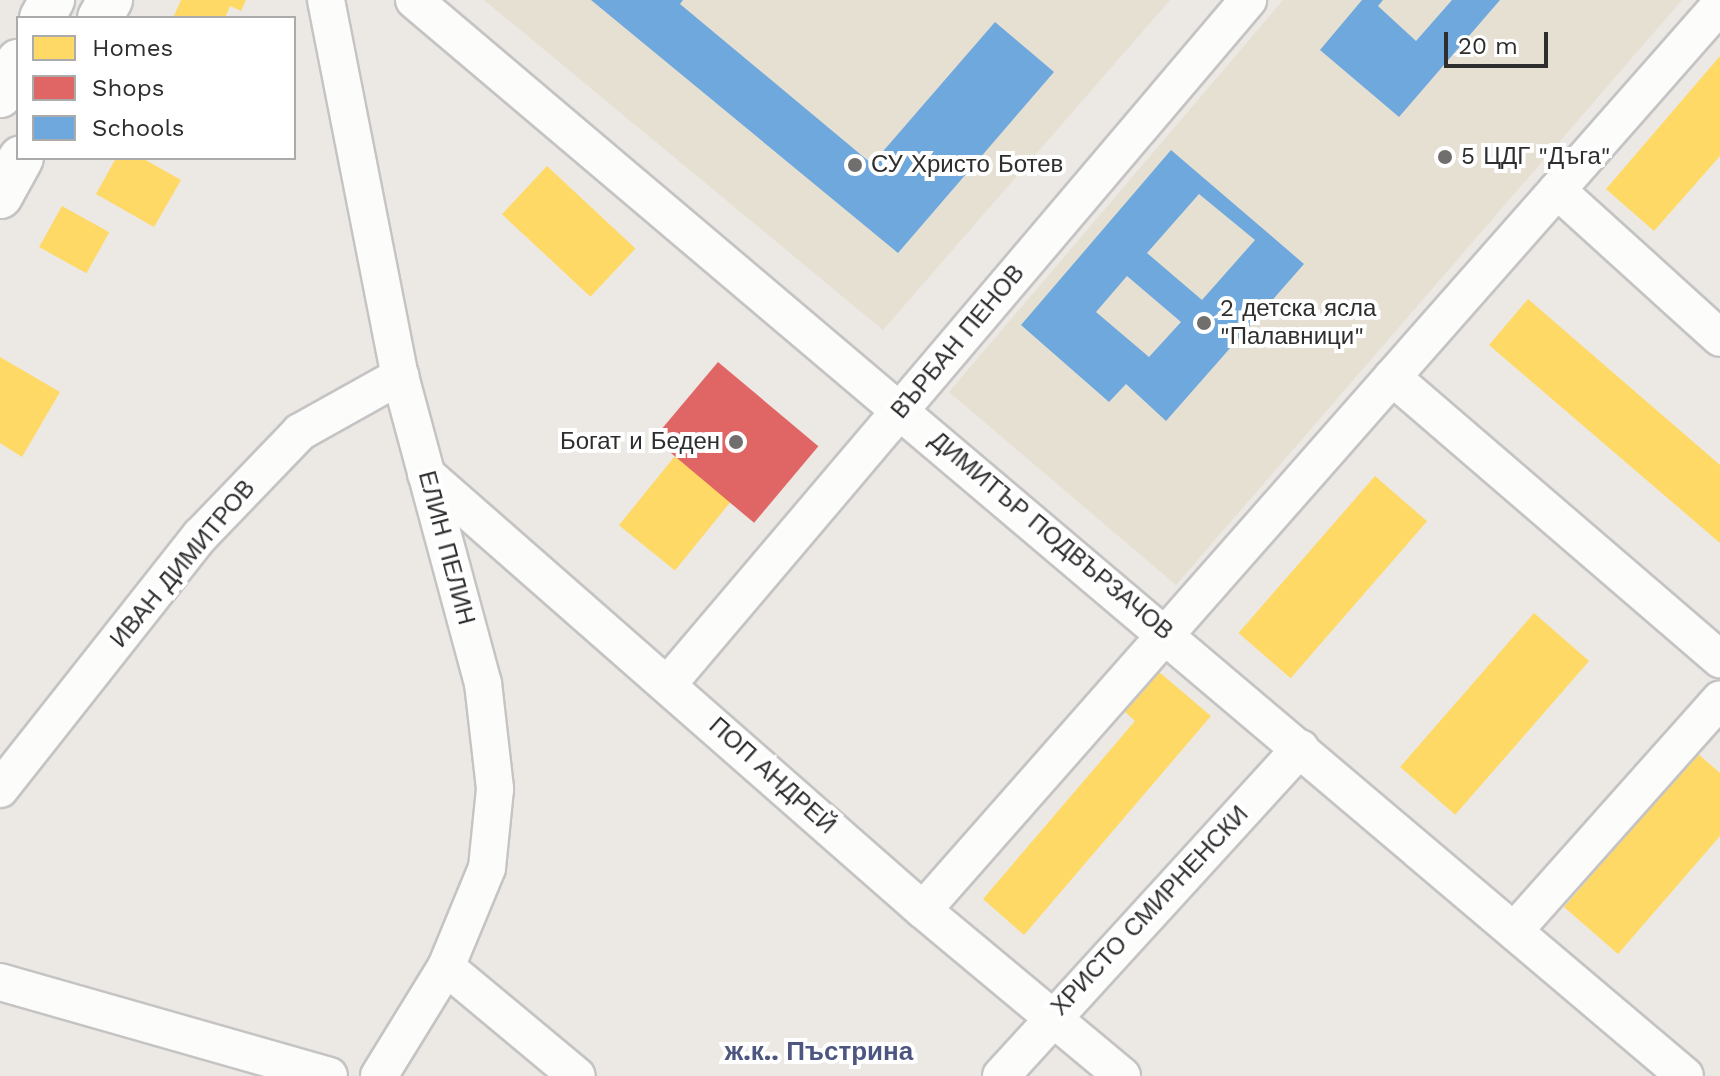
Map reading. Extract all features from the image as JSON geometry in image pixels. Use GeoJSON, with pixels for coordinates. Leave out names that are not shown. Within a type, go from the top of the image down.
{"type":"FeatureCollection","features":[{"type":"Feature","properties":{"kind":"main road"},"geometry":{"type":"LineString","coordinates":[[0,95],[16,66]]}},
{"type":"Feature","properties":{"kind":"main road"},"geometry":{"type":"LineString","coordinates":[[0,196],[20,160]]}},
{"type":"Feature","properties":{"kind":"street","name":"ЕЛИН ПЕЛИН"},"geometry":{"type":"LineString","coordinates":[[326,0],[400,376],[483,683],[495,789],[487,868],[446,967],[379,1076]]}},
{"type":"Feature","properties":{"kind":"street","name":"ДИМИТЪР ПОДВЪРЗАЧОВ"},"geometry":{"type":"LineString","coordinates":[[414,0],[902,409],[1685,1076]]}},
{"type":"Feature","properties":{"kind":"street","name":"ВЪРБАН ПЕНОВ"},"geometry":{"type":"LineString","coordinates":[[668,684],[1248,0]]}},
{"type":"Feature","properties":{"kind":"street"},"geometry":{"type":"LineString","coordinates":[[923,910],[1720,5]]}},
{"type":"Feature","properties":{"kind":"street"},"geometry":{"type":"LineString","coordinates":[[1557,190],[1720,338]]}},
{"type":"Feature","properties":{"kind":"street","name":"ИВАН ДИМИТРОВ"},"geometry":{"type":"LineString","coordinates":[[0,789],[200,536],[300,432],[400,376]]}},
{"type":"Feature","properties":{"kind":"street"},"geometry":{"type":"LineString","coordinates":[[1392,377],[1720,659]]}},
{"type":"Feature","properties":{"kind":"street","name":"ПОП АНДРЕЙ"},"geometry":{"type":"LineString","coordinates":[[426,474],[923,910],[1122,1076]]}},
{"type":"Feature","properties":{"kind":"street"},"geometry":{"type":"LineString","coordinates":[[1514,931],[1720,700]]}},
{"type":"Feature","properties":{"kind":"street","name":"ХРИСТО СМИРНЕНСКИ"},"geometry":{"type":"LineString","coordinates":[[1001,1076],[1300,748]]}},
{"type":"Feature","properties":{"kind":"street"},"geometry":{"type":"LineString","coordinates":[[446,967],[577,1076]]}},
{"type":"Feature","properties":{"kind":"street"},"geometry":{"type":"LineString","coordinates":[[0,982],[329,1076]]}},
{"type":"Feature","properties":{"kind":"shaded area","name":"СУ Христо Ботев"},"geometry":{"type":"Polygon","coordinates":[[[484,0],[1170,0],[883,330],[484,0]]]}},
{"type":"Feature","properties":{"kind":"shaded area","name":"2 детска ясла \"Палавници\""},"geometry":{"type":"Polygon","coordinates":[[[1283,0],[1682,0],[1176,585],[949,392],[1283,0]]]}},
{"type":"Feature","properties":{"kind":"building: Homes"},"geometry":{"type":"Polygon","coordinates":[[[181,0],[246,0],[241,11],[230,6],[226,16],[174,16],[181,0]]]}},
{"type":"Feature","properties":{"kind":"building: Homes"},"geometry":{"type":"Polygon","coordinates":[[[1720,56],[1720,156],[1654,231],[1606,189],[1720,56]]]}},
{"type":"Feature","properties":{"kind":"building: Homes"},"geometry":{"type":"Polygon","coordinates":[[[115,160],[146,160],[181,180],[154,227],[96,194],[115,160]]]}},
{"type":"Feature","properties":{"kind":"building: Homes"},"geometry":{"type":"Polygon","coordinates":[[[547,166],[635,249],[590,297],[502,214],[547,166]]]}},
{"type":"Feature","properties":{"kind":"building: Homes"},"geometry":{"type":"Polygon","coordinates":[[[62,206],[109,232],[86,273],[39,247],[62,206]]]}},
{"type":"Feature","properties":{"kind":"building: Homes"},"geometry":{"type":"Polygon","coordinates":[[[1528,299],[1720,465],[1720,543],[1489,345],[1528,299]]]}},
{"type":"Feature","properties":{"kind":"building: Homes"},"geometry":{"type":"Polygon","coordinates":[[[0,357],[60,392],[22,457],[0,443],[0,357]]]}},
{"type":"Feature","properties":{"kind":"building: Homes"},"geometry":{"type":"Polygon","coordinates":[[[675,456],[731,501],[675,570],[619,525],[675,456]]]}},
{"type":"Feature","properties":{"kind":"building: Homes"},"geometry":{"type":"Polygon","coordinates":[[[1375,476],[1427,521],[1291,678],[1239,633],[1375,476]]]}},
{"type":"Feature","properties":{"kind":"building: Homes"},"geometry":{"type":"Polygon","coordinates":[[[1534,613],[1589,661],[1455,815],[1400,767],[1534,613]]]}},
{"type":"Feature","properties":{"kind":"building: Homes"},"geometry":{"type":"Polygon","coordinates":[[[1159,672],[1211,716],[1024,935],[983,899],[1135,721],[1124,711],[1159,672]]]}},
{"type":"Feature","properties":{"kind":"building: Homes"},"geometry":{"type":"Polygon","coordinates":[[[1697,753],[1720,773],[1720,836],[1618,954],[1564,907],[1697,753]]]}},
{"type":"Feature","properties":{"kind":"building: Shops","name":"Богат и Беден"},"geometry":{"type":"Polygon","coordinates":[[[718,362],[818,446],[754,523],[654,439],[718,362]]]}},
{"type":"Feature","properties":{"kind":"building: Schools"},"geometry":{"type":"Polygon","coordinates":[[[591,0],[683,0],[680,4],[872,164],[995,22],[1054,72],[898,253],[591,0]]]}},
{"type":"Feature","properties":{"kind":"building: Schools"},"geometry":{"type":"Polygon","coordinates":[[[1362,0],[1383,0],[1378,6],[1416,41],[1452,0],[1500,0],[1399,117],[1320,50],[1362,0]]]}},
{"type":"Feature","properties":{"kind":"building: Schools"},"geometry":{"type":"Polygon","coordinates":[[[1171,150],[1304,264],[1166,421],[1126,384],[1109,402],[1021,325],[1171,150]],[[1199,194],[1147,253],[1202,300],[1255,240],[1199,194]],[[1127,276],[1096,312],[1149,357],[1181,322],[1127,276]]]}},
{"type":"Feature","properties":{"kind":"place","name":"5 ЦДГ \"Дъга\""},"geometry":{"type":"Point","coordinates":[1445,157]}},
{"type":"Feature","properties":{"kind":"place","name":"СУ Христо Ботев"},"geometry":{"type":"Point","coordinates":[855,165]}},
{"type":"Feature","properties":{"kind":"place","name":"2 детска ясла \"Палавници\""},"geometry":{"type":"Point","coordinates":[1204,323]}},
{"type":"Feature","properties":{"kind":"place","name":"Богат и Беден"},"geometry":{"type":"Point","coordinates":[736,442]}},
{"type":"Feature","properties":{"kind":"district","name":"ж.к.. Пъстрина"},"geometry":{"type":"Point","coordinates":[819,1052]}}]}
